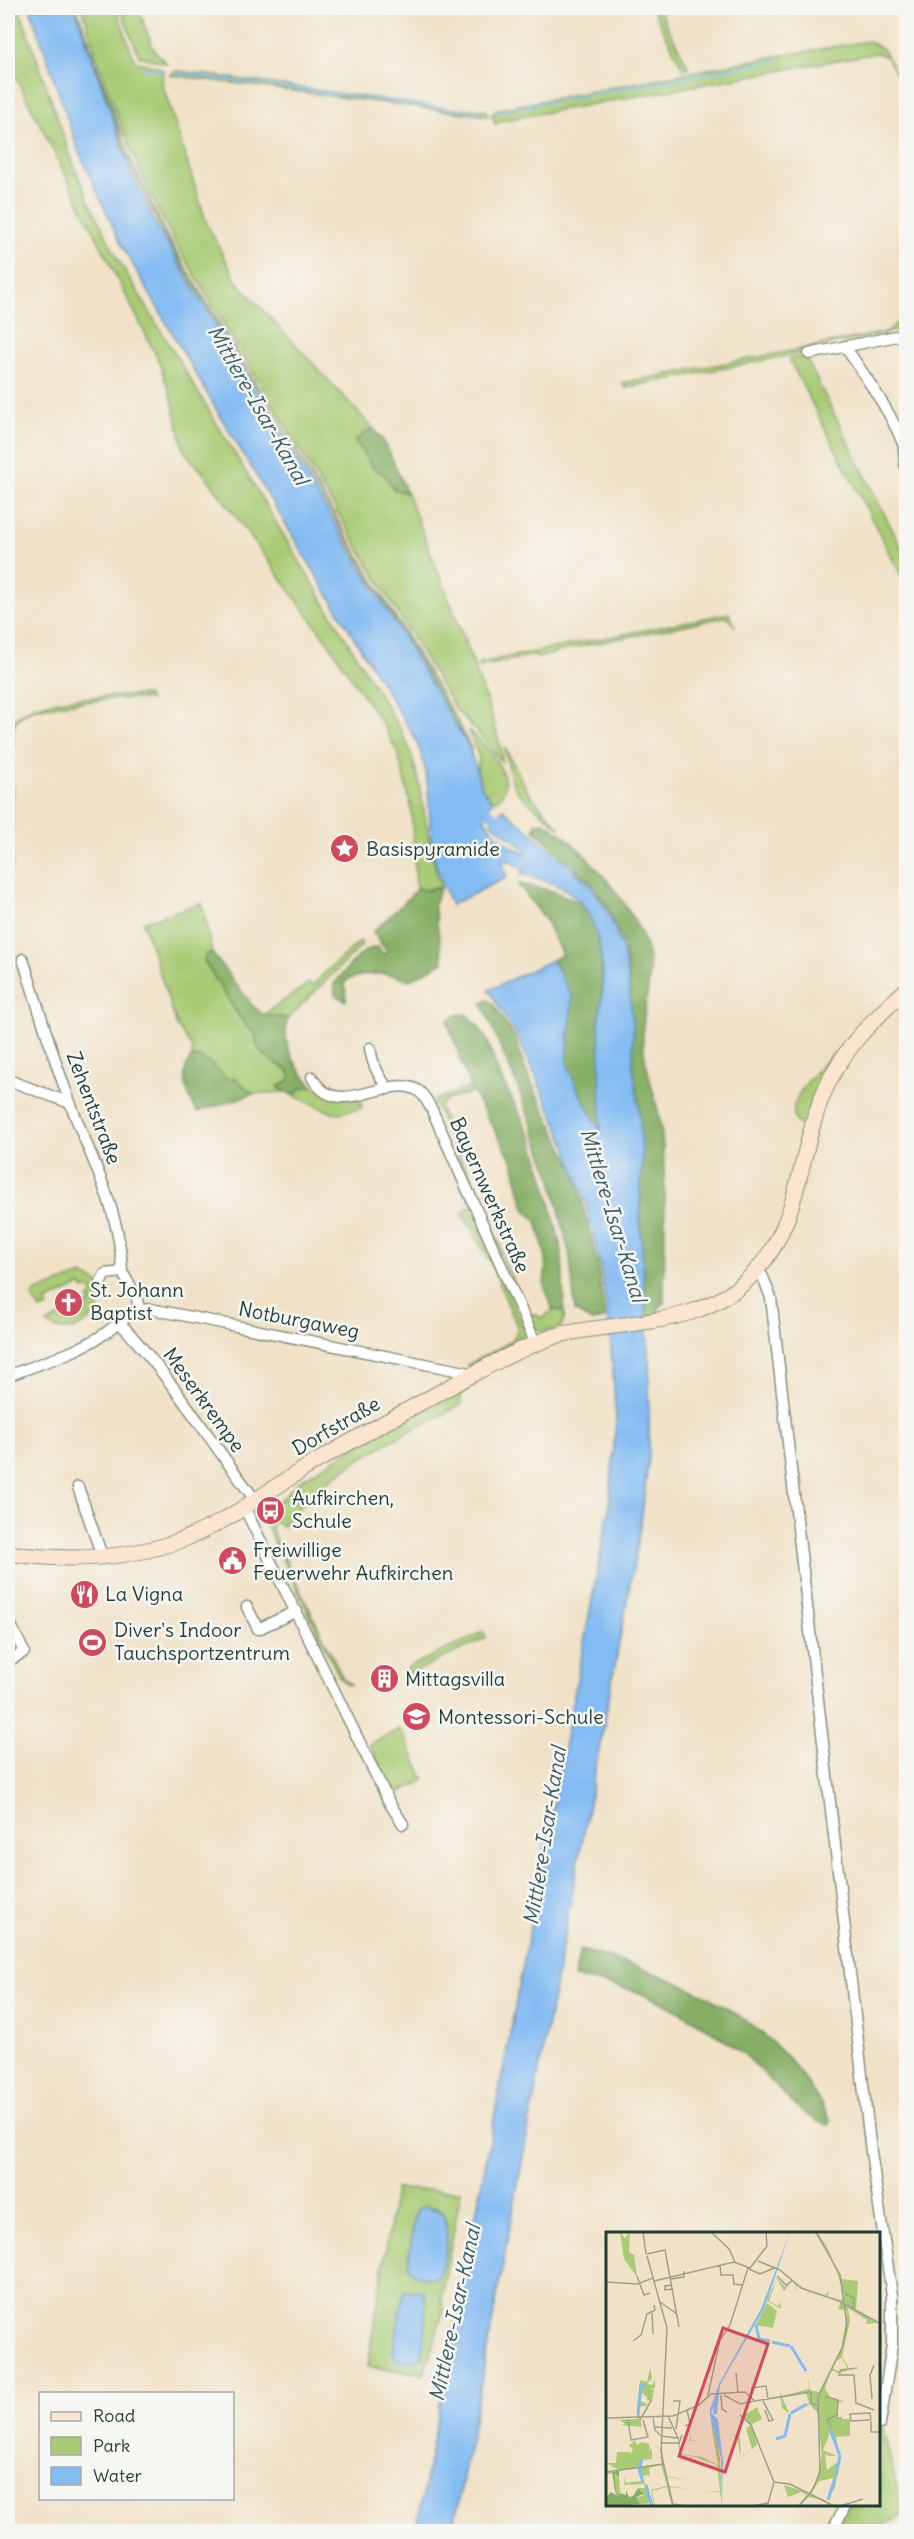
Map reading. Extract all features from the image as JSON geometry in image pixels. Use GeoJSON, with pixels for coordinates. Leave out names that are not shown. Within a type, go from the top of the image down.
{"type":"FeatureCollection","features":[{"type":"Feature","properties":{"kind":"street"},"geometry":{"type":"LineString","coordinates":[[809,354],[906,334]]}},
{"type":"Feature","properties":{"kind":"street"},"geometry":{"type":"LineString","coordinates":[[846,346],[884,406],[906,452],[906,468]]}},
{"type":"Feature","properties":{"kind":"street","name":"Zehentstraße"},"geometry":{"type":"LineString","coordinates":[[23,959],[70,1103],[99,1172],[120,1239],[122,1272]]}},
{"type":"Feature","properties":{"kind":"street","name":"Dorfstraße"},"geometry":{"type":"LineString","coordinates":[[8,1553],[53,1558],[102,1556],[168,1544],[202,1532],[251,1505],[301,1471],[360,1436],[536,1344],[566,1333],[658,1321],[688,1314],[714,1303],[743,1285],[757,1270],[777,1241],[793,1207],[816,1113],[834,1069],[862,1031],[906,990]]}},
{"type":"Feature","properties":{"kind":"street"},"geometry":{"type":"LineString","coordinates":[[370,1048],[372,1060],[388,1089]]}},
{"type":"Feature","properties":{"kind":"street","name":"Bayernwerkstraße"},"geometry":{"type":"LineString","coordinates":[[312,1077],[324,1092],[340,1097],[388,1089],[416,1089],[424,1097],[432,1110],[536,1344]]}},
{"type":"Feature","properties":{"kind":"street"},"geometry":{"type":"LineString","coordinates":[[8,1080],[70,1103]]}},
{"type":"Feature","properties":{"kind":"street"},"geometry":{"type":"LineString","coordinates":[[757,1270],[763,1277],[771,1298],[871,2152],[892,2295],[892,2345],[881,2412]]}},
{"type":"Feature","properties":{"kind":"street"},"geometry":{"type":"LineString","coordinates":[[8,1376],[82,1346],[104,1334],[139,1309],[136,1295],[122,1272],[105,1274],[101,1281]]}},
{"type":"Feature","properties":{"kind":"street","name":"Notburgaweg"},"geometry":{"type":"LineString","coordinates":[[139,1309],[151,1309],[475,1374]]}},
{"type":"Feature","properties":{"kind":"street","name":"Meserkrempe"},"geometry":{"type":"LineString","coordinates":[[119,1322],[167,1376],[251,1505],[297,1611],[390,1804],[403,1824]]}},
{"type":"Feature","properties":{"kind":"street"},"geometry":{"type":"LineString","coordinates":[[78,1487],[102,1556]]}},
{"type":"Feature","properties":{"kind":"street"},"geometry":{"type":"LineString","coordinates":[[247,1607],[258,1629],[297,1611]]}},
{"type":"Feature","properties":{"kind":"street"},"geometry":{"type":"LineString","coordinates":[[8,1618],[24,1652],[8,1661]]}},
{"type":"Feature","properties":{"kind":"street"},"geometry":{"type":"LineString","coordinates":[[832,2532],[845,2506]]}},
{"type":"Feature","properties":{"kind":"green space"},"geometry":{"type":"Polygon","coordinates":[[[8,8],[19,8],[73,163],[119,261],[402,732],[416,770],[435,868],[441,887],[425,890],[417,888],[411,807],[398,754],[387,732],[332,648],[209,480],[184,451],[172,399],[157,357],[14,73],[9,49],[8,8]]]}},
{"type":"Feature","properties":{"kind":"green space"},"geometry":{"type":"Polygon","coordinates":[[[77,8],[131,160],[166,234],[456,718],[472,750],[293,447],[164,235],[126,154],[77,8]]]}},
{"type":"Feature","properties":{"kind":"green space"},"geometry":{"type":"Polygon","coordinates":[[[82,8],[116,8],[134,59],[163,70],[162,83],[207,224],[237,282],[373,428],[355,440],[393,488],[407,493],[492,717],[502,762],[456,710],[175,242],[160,214],[122,127],[82,8]]]}},
{"type":"Feature","properties":{"kind":"green space"},"geometry":{"type":"Polygon","coordinates":[[[120,8],[138,8],[154,50],[166,63],[139,56],[120,8]]]}},
{"type":"Feature","properties":{"kind":"green space"},"geometry":{"type":"Polygon","coordinates":[[[652,8],[658,8],[689,68],[683,69],[652,8]]]}},
{"type":"Feature","properties":{"kind":"green space"},"geometry":{"type":"Polygon","coordinates":[[[868,41],[882,48],[906,91],[887,57],[877,53],[504,120],[495,124],[492,115],[495,110],[500,109],[760,59],[868,41]]]}},
{"type":"Feature","properties":{"kind":"green space"},"geometry":{"type":"Polygon","coordinates":[[[179,71],[453,109],[486,110],[488,116],[170,75],[179,71]]]}},
{"type":"Feature","properties":{"kind":"green space"},"geometry":{"type":"Polygon","coordinates":[[[895,324],[906,325],[906,329],[807,349],[806,352],[626,388],[622,383],[873,335],[889,331],[895,324]]]}},
{"type":"Feature","properties":{"kind":"green space"},"geometry":{"type":"Polygon","coordinates":[[[805,356],[906,557],[906,585],[789,359],[805,356]]]}},
{"type":"Feature","properties":{"kind":"green space"},"geometry":{"type":"Polygon","coordinates":[[[373,428],[386,445],[407,493],[393,489],[384,474],[373,469],[355,440],[373,428]]]}},
{"type":"Feature","properties":{"kind":"green space"},"geometry":{"type":"Polygon","coordinates":[[[729,613],[735,627],[731,620],[725,617],[573,648],[537,658],[535,655],[479,667],[478,663],[729,613]]]}},
{"type":"Feature","properties":{"kind":"green space"},"geometry":{"type":"Polygon","coordinates":[[[146,695],[150,701],[129,699],[92,701],[30,711],[16,721],[13,733],[14,749],[12,724],[23,712],[56,701],[146,695]]]}},
{"type":"Feature","properties":{"kind":"green space"},"geometry":{"type":"Polygon","coordinates":[[[468,730],[491,753],[503,773],[505,783],[503,792],[497,800],[491,800],[482,788],[477,771],[479,757],[468,730]]]}},
{"type":"Feature","properties":{"kind":"green space"},"geometry":{"type":"Polygon","coordinates":[[[8,737],[12,803],[12,869],[8,870],[10,804],[8,737]]]}},
{"type":"Feature","properties":{"kind":"green space"},"geometry":{"type":"Polygon","coordinates":[[[504,746],[528,792],[561,829],[517,792],[511,778],[504,746]]]}},
{"type":"Feature","properties":{"kind":"green space"},"geometry":{"type":"Polygon","coordinates":[[[543,822],[575,846],[608,882],[636,923],[645,943],[649,960],[643,1041],[646,1065],[662,1135],[664,1177],[664,1303],[659,1307],[659,1315],[646,1317],[640,1218],[639,1107],[633,1067],[629,979],[624,947],[609,910],[594,886],[534,829],[536,823],[543,822]]]}},
{"type":"Feature","properties":{"kind":"green space"},"geometry":{"type":"Polygon","coordinates":[[[518,884],[553,891],[570,898],[584,907],[591,915],[599,942],[602,976],[599,1016],[602,1132],[579,1092],[567,1063],[572,997],[552,960],[562,955],[545,919],[518,884]]]}},
{"type":"Feature","properties":{"kind":"green space"},"geometry":{"type":"Polygon","coordinates":[[[441,887],[434,904],[443,962],[410,980],[394,975],[362,975],[345,981],[346,1001],[335,995],[334,984],[366,951],[378,947],[383,954],[387,952],[373,932],[417,888],[426,890],[441,887]]]}},
{"type":"Feature","properties":{"kind":"green space"},"geometry":{"type":"Polygon","coordinates":[[[202,903],[212,953],[206,954],[204,961],[240,1018],[256,1036],[256,1045],[265,1056],[287,1070],[291,1076],[288,1081],[278,1087],[286,1092],[253,1094],[235,1078],[226,1078],[202,1058],[192,1057],[192,1048],[177,1026],[143,922],[202,903]]]}},
{"type":"Feature","properties":{"kind":"green space"},"geometry":{"type":"Polygon","coordinates":[[[360,941],[362,945],[288,1018],[263,1015],[309,983],[313,986],[360,941]]]}},
{"type":"Feature","properties":{"kind":"green space"},"geometry":{"type":"Polygon","coordinates":[[[212,953],[252,1005],[263,1015],[288,1018],[286,1037],[291,1055],[313,1086],[300,1089],[294,1096],[278,1087],[288,1081],[291,1075],[265,1056],[256,1044],[256,1036],[240,1018],[204,961],[206,954],[212,953]]]}},
{"type":"Feature","properties":{"kind":"green space"},"geometry":{"type":"Polygon","coordinates":[[[488,1000],[494,1005],[516,1039],[526,1072],[575,1172],[598,1265],[605,1319],[591,1321],[575,1311],[570,1257],[551,1176],[518,1088],[482,1003],[488,1000]]]}},
{"type":"Feature","properties":{"kind":"green space"},"geometry":{"type":"Polygon","coordinates":[[[466,1014],[478,1026],[488,1042],[497,1070],[532,1138],[562,1251],[564,1311],[553,1310],[544,1285],[546,1258],[537,1221],[527,1212],[523,1203],[513,1162],[470,1087],[447,1021],[455,1015],[466,1014]]]}},
{"type":"Feature","properties":{"kind":"green space"},"geometry":{"type":"Polygon","coordinates":[[[833,1054],[837,1057],[804,1128],[796,1121],[793,1111],[796,1101],[809,1079],[833,1054]]]}},
{"type":"Feature","properties":{"kind":"green space"},"geometry":{"type":"Polygon","coordinates":[[[192,1057],[203,1059],[226,1078],[235,1078],[253,1094],[197,1112],[188,1092],[185,1077],[185,1070],[192,1057]]]}},
{"type":"Feature","properties":{"kind":"green space"},"geometry":{"type":"Polygon","coordinates":[[[313,1086],[360,1100],[362,1108],[335,1114],[294,1096],[300,1089],[313,1086]]]}},
{"type":"Feature","properties":{"kind":"green space"},"geometry":{"type":"Polygon","coordinates":[[[470,1087],[473,1092],[447,1100],[439,1106],[469,1173],[488,1224],[500,1244],[502,1257],[520,1296],[530,1313],[542,1318],[553,1310],[564,1311],[561,1327],[544,1332],[533,1328],[433,1101],[470,1087]]]}},
{"type":"Feature","properties":{"kind":"green space"},"geometry":{"type":"Polygon","coordinates":[[[470,1206],[526,1332],[513,1344],[469,1367],[467,1365],[513,1339],[518,1329],[491,1263],[462,1213],[470,1206]]]}},
{"type":"Feature","properties":{"kind":"green space"},"geometry":{"type":"Polygon","coordinates":[[[82,1275],[97,1282],[103,1291],[98,1303],[99,1310],[82,1325],[69,1330],[62,1330],[47,1324],[63,1314],[65,1317],[91,1303],[88,1298],[93,1295],[90,1288],[84,1290],[81,1285],[46,1302],[48,1307],[40,1310],[32,1297],[33,1293],[82,1275]]]}},
{"type":"Feature","properties":{"kind":"green space"},"geometry":{"type":"Polygon","coordinates":[[[461,1392],[461,1405],[388,1443],[342,1471],[301,1505],[283,1526],[273,1521],[271,1524],[274,1536],[343,1678],[351,1684],[348,1685],[339,1676],[264,1521],[274,1510],[272,1508],[302,1479],[378,1434],[461,1392]]]}},
{"type":"Feature","properties":{"kind":"green space"},"geometry":{"type":"Polygon","coordinates":[[[483,1632],[486,1638],[410,1674],[407,1668],[483,1632]]]}},
{"type":"Feature","properties":{"kind":"green space"},"geometry":{"type":"Polygon","coordinates":[[[400,1729],[425,1780],[394,1795],[369,1744],[400,1729]]]}},
{"type":"Feature","properties":{"kind":"green space"},"geometry":{"type":"Polygon","coordinates":[[[580,1950],[646,1970],[678,1983],[738,2015],[789,2059],[824,2108],[831,2122],[829,2125],[807,2115],[751,2060],[691,2018],[637,1992],[574,1978],[580,1950]]]}},
{"type":"Feature","properties":{"kind":"green space"},"geometry":{"type":"Polygon","coordinates":[[[395,2189],[461,2191],[441,2300],[444,2309],[424,2374],[368,2367],[395,2189]],[[424,2206],[425,2277],[431,2278],[444,2242],[446,2223],[439,2209],[424,2206]],[[405,2291],[393,2353],[410,2362],[422,2357],[425,2294],[422,2291],[405,2291]]]}},
{"type":"Feature","properties":{"kind":"green space"},"geometry":{"type":"Polygon","coordinates":[[[882,2425],[904,2516],[867,2531],[835,2532],[848,2506],[881,2506],[882,2425]]]}},
{"type":"Feature","properties":{"kind":"water","name":"Mittlere-Isar-Kanal"},"geometry":{"type":"Polygon","coordinates":[[[30,8],[75,8],[130,169],[156,225],[469,747],[482,788],[492,802],[483,815],[486,822],[501,838],[525,854],[526,849],[491,823],[503,809],[592,887],[607,910],[622,948],[628,978],[633,1026],[633,1067],[639,1107],[642,1154],[640,1218],[649,1365],[649,1456],[640,1531],[453,2531],[416,2531],[609,1510],[616,1420],[611,1345],[601,1267],[587,1206],[566,1145],[518,1037],[489,990],[552,960],[572,997],[567,1063],[579,1092],[601,1131],[599,1016],[603,980],[599,942],[584,908],[572,895],[553,883],[521,874],[524,869],[510,861],[502,861],[507,877],[451,905],[434,858],[427,783],[422,755],[416,740],[216,409],[121,244],[79,152],[30,8]]]}},
{"type":"Feature","properties":{"kind":"water"},"geometry":{"type":"Polygon","coordinates":[[[424,2206],[441,2211],[446,2227],[447,2244],[443,2261],[438,2277],[434,2278],[417,2275],[408,2266],[414,2220],[417,2210],[424,2206]]]}},
{"type":"Feature","properties":{"kind":"water"},"geometry":{"type":"Polygon","coordinates":[[[404,2291],[422,2291],[425,2294],[424,2340],[418,2362],[396,2360],[393,2353],[404,2291]]]}},
{"type":"Feature","properties":{"kind":"waterway"},"geometry":{"type":"LineString","coordinates":[[495,112],[777,60]]}},
{"type":"Feature","properties":{"kind":"waterway"},"geometry":{"type":"LineString","coordinates":[[143,68],[162,70]]}},
{"type":"Feature","properties":{"kind":"waterway"},"geometry":{"type":"LineString","coordinates":[[176,73],[481,113]]}},
{"type":"Feature","properties":{"kind":"waterway"},"geometry":{"type":"LineString","coordinates":[[477,805],[506,823]]}},
{"type":"Feature","properties":{"kind":"place","name":"Basispyramide"},"geometry":{"type":"Point","coordinates":[345,849]}},
{"type":"Feature","properties":{"kind":"place","name":"St. Johann Baptist"},"geometry":{"type":"Point","coordinates":[69,1302]}},
{"type":"Feature","properties":{"kind":"place","name":"Aufkirchen, Schule"},"geometry":{"type":"Point","coordinates":[271,1510]}},
{"type":"Feature","properties":{"kind":"place","name":"Freiwillige Feuerwehr Aufkirchen"},"geometry":{"type":"Point","coordinates":[232,1561]}},
{"type":"Feature","properties":{"kind":"place","name":"La Vigna"},"geometry":{"type":"Point","coordinates":[84,1594]}},
{"type":"Feature","properties":{"kind":"place","name":"Diver's Indoor Tauchsportzentrum"},"geometry":{"type":"Point","coordinates":[93,1642]}},
{"type":"Feature","properties":{"kind":"place","name":"Mittagsvilla"},"geometry":{"type":"Point","coordinates":[384,1679]}},
{"type":"Feature","properties":{"kind":"place","name":"Montessori-Schule"},"geometry":{"type":"Point","coordinates":[417,1717]}}]}
